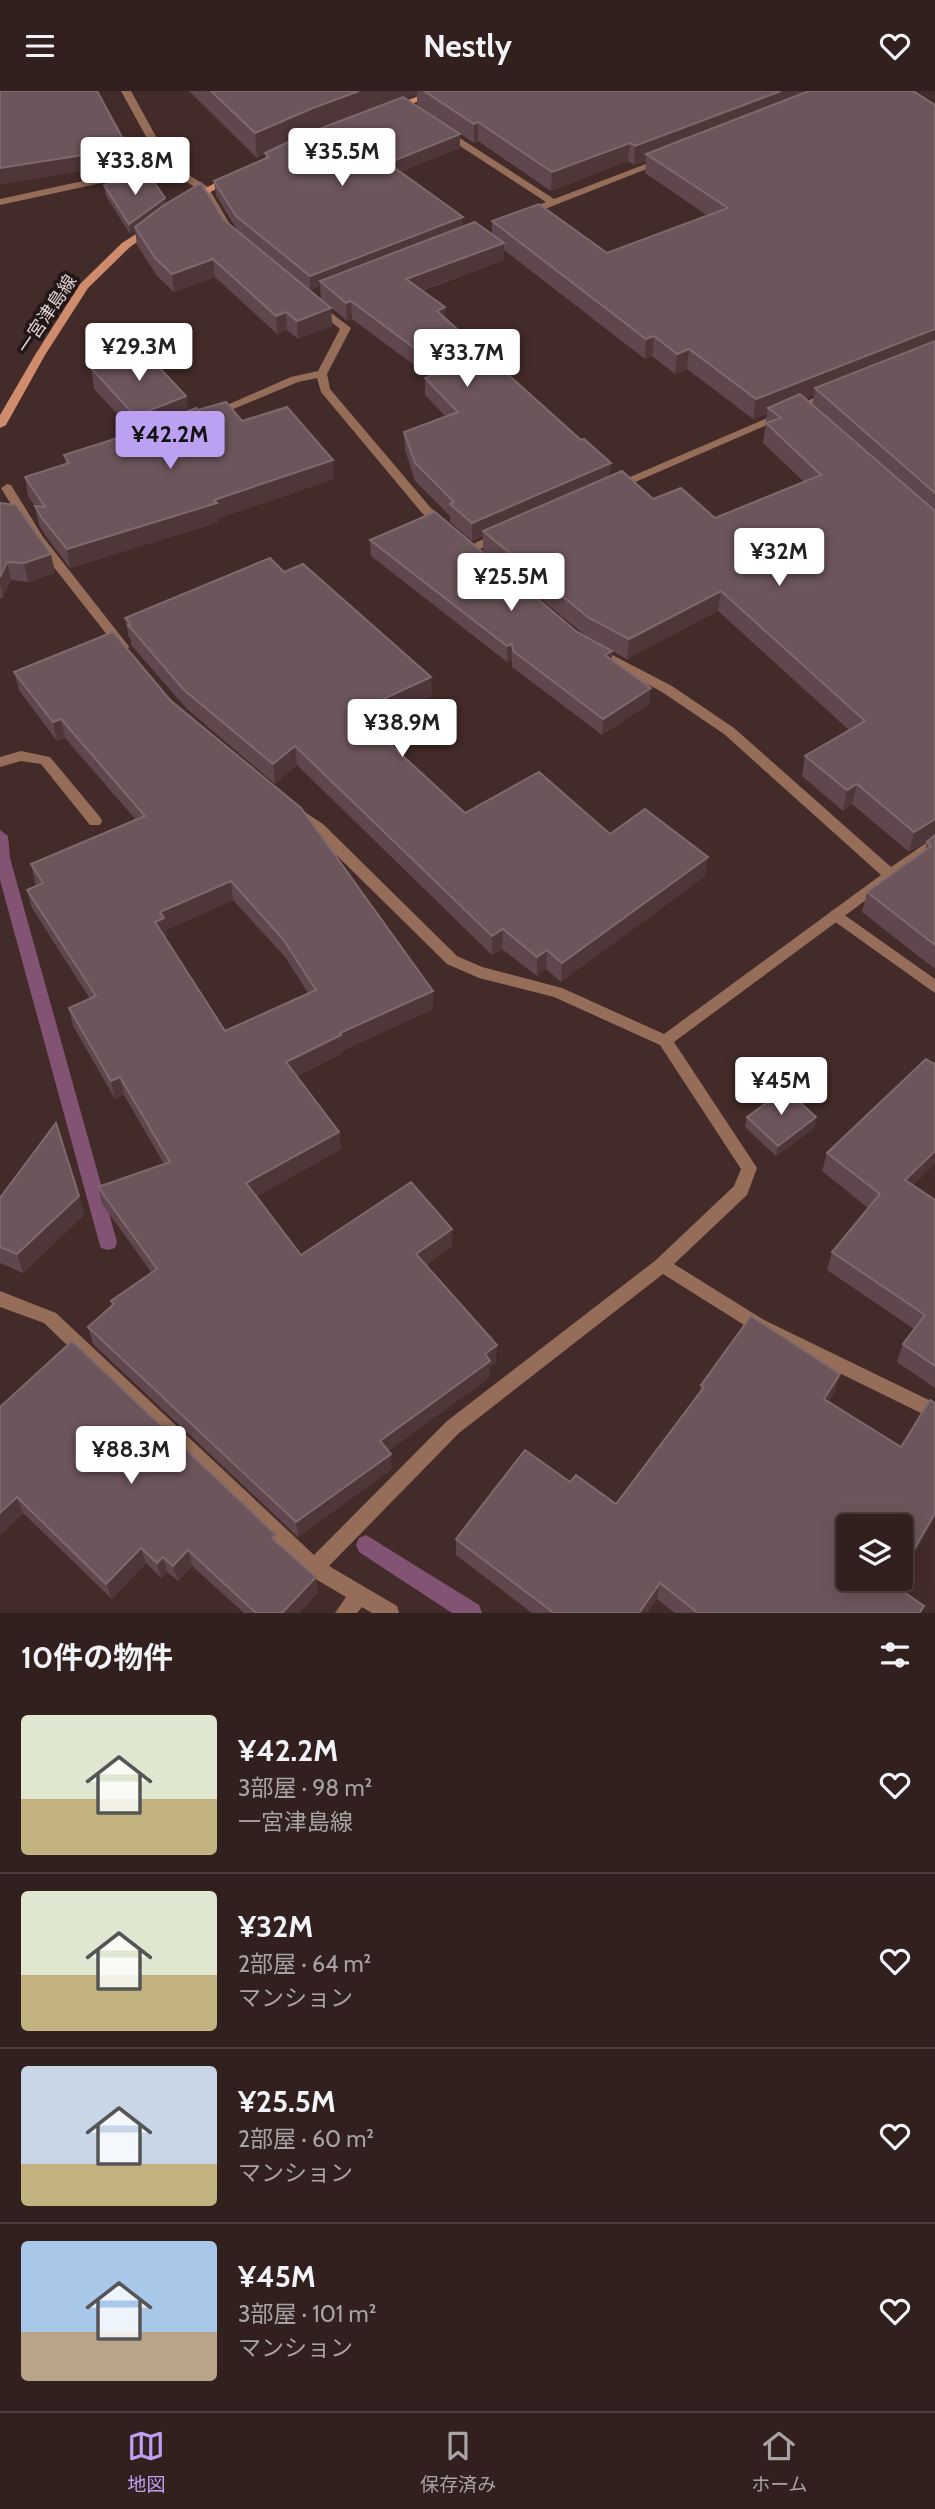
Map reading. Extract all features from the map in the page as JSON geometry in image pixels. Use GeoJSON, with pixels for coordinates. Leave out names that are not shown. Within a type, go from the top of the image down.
{"type":"FeatureCollection","features":[{"type":"Feature","properties":{"kind":"main road"},"geometry":{"type":"LineString","coordinates":[[379,113],[440,91]]}},
{"type":"Feature","properties":{"kind":"main road"},"geometry":{"type":"LineString","coordinates":[[183,205],[205,189],[241,172]]}},
{"type":"Feature","properties":{"kind":"main road","name":"一宮津島線"},"geometry":{"type":"LineString","coordinates":[[0,425],[84,286],[126,245],[160,221]]}},
{"type":"Feature","properties":{"kind":"street"},"geometry":{"type":"LineString","coordinates":[[126,91],[167,166],[205,189],[231,234],[241,242]]}},
{"type":"Feature","properties":{"kind":"street"},"geometry":{"type":"LineString","coordinates":[[405,104],[416,112]]}},
{"type":"Feature","properties":{"kind":"street"},"geometry":{"type":"LineString","coordinates":[[438,128],[553,203]]}},
{"type":"Feature","properties":{"kind":"street"},"geometry":{"type":"LineString","coordinates":[[514,218],[679,154]]}},
{"type":"Feature","properties":{"kind":"street"},"geometry":{"type":"LineString","coordinates":[[0,202],[167,166]]}},
{"type":"Feature","properties":{"kind":"street"},"geometry":{"type":"LineString","coordinates":[[307,298],[346,328],[321,374],[325,390],[426,510],[465,545],[507,532]]}},
{"type":"Feature","properties":{"kind":"street"},"geometry":{"type":"LineString","coordinates":[[197,420],[295,379],[321,374]]}},
{"type":"Feature","properties":{"kind":"street"},"geometry":{"type":"LineString","coordinates":[[609,488],[838,391]]}},
{"type":"Feature","properties":{"kind":"street"},"geometry":{"type":"LineString","coordinates":[[799,406],[810,415]]}},
{"type":"Feature","properties":{"kind":"street"},"geometry":{"type":"LineString","coordinates":[[9,486],[38,540],[130,655]]}},
{"type":"Feature","properties":{"kind":"street"},"geometry":{"type":"LineString","coordinates":[[582,643],[667,689],[729,731],[891,875]]}},
{"type":"Feature","properties":{"kind":"street"},"geometry":{"type":"LineString","coordinates":[[0,762],[21,756],[45,760],[95,821]]}},
{"type":"Feature","properties":{"kind":"street"},"geometry":{"type":"LineString","coordinates":[[285,802],[318,828],[452,960],[479,972],[557,992],[665,1041],[749,1168],[741,1190],[662,1265],[453,1427],[314,1568]]}},
{"type":"Feature","properties":{"kind":"street"},"geometry":{"type":"LineString","coordinates":[[665,1041],[935,842]]}},
{"type":"Feature","properties":{"kind":"street"},"geometry":{"type":"LineString","coordinates":[[836,915],[935,987]]}},
{"type":"Feature","properties":{"kind":"street"},"geometry":{"type":"LineString","coordinates":[[662,1265],[758,1325],[935,1412]]}},
{"type":"Feature","properties":{"kind":"street"},"geometry":{"type":"LineString","coordinates":[[0,1299],[50,1318],[314,1568],[390,1613]]}},
{"type":"Feature","properties":{"kind":"street"},"geometry":{"type":"LineString","coordinates":[[344,1613],[361,1595]]}},
{"type":"Feature","properties":{"kind":"building"},"geometry":{"type":"Polygon","coordinates":[[[0,91],[97,91],[128,148],[0,168],[0,91]]]}},
{"type":"Feature","properties":{"kind":"building"},"geometry":{"type":"Polygon","coordinates":[[[211,91],[359,91],[255,133],[211,91]]]}},
{"type":"Feature","properties":{"kind":"building"},"geometry":{"type":"Polygon","coordinates":[[[424,91],[781,91],[635,146],[630,143],[552,172],[478,122],[474,124],[424,91]]]}},
{"type":"Feature","properties":{"kind":"building"},"geometry":{"type":"Polygon","coordinates":[[[809,91],[913,91],[935,105],[935,329],[756,399],[689,349],[677,354],[654,336],[646,339],[492,221],[539,204],[607,253],[728,208],[646,154],[809,91]]]}},
{"type":"Feature","properties":{"kind":"building"},"geometry":{"type":"Polygon","coordinates":[[[403,97],[460,134],[388,163],[463,217],[310,276],[236,216],[214,181],[269,157],[265,153],[301,136],[403,97]]]}},
{"type":"Feature","properties":{"kind":"building"},"geometry":{"type":"Polygon","coordinates":[[[150,176],[165,198],[129,224],[104,185],[150,176]]]}},
{"type":"Feature","properties":{"kind":"building"},"geometry":{"type":"Polygon","coordinates":[[[201,183],[224,220],[331,308],[297,321],[286,312],[276,316],[213,259],[172,274],[155,258],[135,227],[164,205],[201,183]]]}},
{"type":"Feature","properties":{"kind":"building"},"geometry":{"type":"Polygon","coordinates":[[[475,222],[504,243],[406,279],[445,307],[437,311],[581,440],[584,439],[611,463],[472,523],[450,504],[454,502],[415,463],[404,432],[458,412],[425,378],[445,371],[351,301],[346,303],[320,281],[475,222]]]}},
{"type":"Feature","properties":{"kind":"building"},"geometry":{"type":"Polygon","coordinates":[[[935,341],[935,493],[815,388],[935,341]]]}},
{"type":"Feature","properties":{"kind":"building"},"geometry":{"type":"Polygon","coordinates":[[[143,350],[186,396],[135,416],[91,368],[143,350]]]}},
{"type":"Feature","properties":{"kind":"building"},"geometry":{"type":"Polygon","coordinates":[[[800,394],[935,511],[935,819],[914,832],[857,784],[847,790],[805,756],[865,721],[721,591],[629,639],[589,618],[483,531],[622,471],[653,499],[681,488],[715,518],[821,475],[766,423],[781,418],[768,408],[800,394]]]}},
{"type":"Feature","properties":{"kind":"building"},"geometry":{"type":"Polygon","coordinates":[[[226,402],[242,421],[287,407],[333,460],[214,500],[217,503],[67,549],[41,517],[35,506],[45,507],[25,477],[69,463],[64,455],[146,429],[196,408],[198,410],[226,402]]]}},
{"type":"Feature","properties":{"kind":"building"},"geometry":{"type":"Polygon","coordinates":[[[0,503],[16,505],[51,554],[24,563],[7,562],[0,577],[0,503]]]}},
{"type":"Feature","properties":{"kind":"building"},"geometry":{"type":"Polygon","coordinates":[[[435,512],[577,632],[612,651],[605,655],[651,688],[603,719],[513,651],[512,644],[507,646],[370,540],[435,512]]]}},
{"type":"Feature","properties":{"kind":"building"},"geometry":{"type":"Polygon","coordinates":[[[270,558],[284,572],[303,564],[431,677],[355,712],[465,813],[539,772],[610,834],[645,809],[708,857],[562,963],[547,950],[537,957],[503,929],[492,936],[295,746],[273,764],[184,690],[128,625],[131,624],[125,618],[270,558]]]}},
{"type":"Feature","properties":{"kind":"building"},"geometry":{"type":"Polygon","coordinates":[[[113,632],[170,700],[301,808],[433,991],[340,1033],[341,1035],[286,1062],[339,1132],[246,1183],[301,1255],[411,1182],[452,1229],[416,1254],[497,1345],[485,1354],[490,1361],[380,1441],[391,1454],[296,1522],[88,1327],[114,1304],[111,1301],[157,1269],[98,1187],[170,1162],[120,1077],[111,1081],[69,1008],[96,996],[27,890],[43,883],[31,864],[145,816],[61,719],[53,722],[14,672],[113,632]],[[231,881],[160,912],[164,918],[155,922],[225,1031],[316,990],[283,939],[231,881]]]}},
{"type":"Feature","properties":{"kind":"building"},"geometry":{"type":"Polygon","coordinates":[[[935,835],[935,945],[867,892],[931,846],[927,842],[935,835]]]}},
{"type":"Feature","properties":{"kind":"building"},"geometry":{"type":"Polygon","coordinates":[[[926,1059],[935,1063],[935,1151],[905,1180],[935,1200],[935,1366],[903,1344],[925,1315],[832,1252],[880,1194],[827,1153],[926,1059]]]}},
{"type":"Feature","properties":{"kind":"building"},"geometry":{"type":"Polygon","coordinates":[[[785,1089],[816,1117],[778,1146],[747,1117],[785,1089]]]}},
{"type":"Feature","properties":{"kind":"building"},"geometry":{"type":"Polygon","coordinates":[[[56,1123],[79,1196],[17,1254],[0,1247],[0,1198],[56,1123]]]}},
{"type":"Feature","properties":{"kind":"building"},"geometry":{"type":"Polygon","coordinates":[[[751,1316],[840,1374],[824,1399],[901,1447],[930,1400],[935,1403],[935,1513],[913,1551],[913,1514],[836,1514],[836,1591],[903,1591],[924,1606],[919,1613],[698,1613],[660,1583],[639,1613],[554,1613],[456,1539],[525,1450],[570,1482],[576,1475],[616,1504],[704,1387],[701,1385],[751,1316]]]}},
{"type":"Feature","properties":{"kind":"building"},"geometry":{"type":"Polygon","coordinates":[[[72,1341],[276,1535],[272,1538],[316,1577],[282,1613],[256,1613],[188,1550],[173,1566],[163,1557],[157,1563],[141,1548],[106,1584],[17,1497],[0,1513],[0,1407],[72,1341]]]}},
{"type":"Feature","properties":{"kind":"waterway"},"geometry":{"type":"LineString","coordinates":[[0,836],[2,858],[108,1242]]}},
{"type":"Feature","properties":{"kind":"waterway"},"geometry":{"type":"LineString","coordinates":[[366,1545],[471,1613]]}}]}
